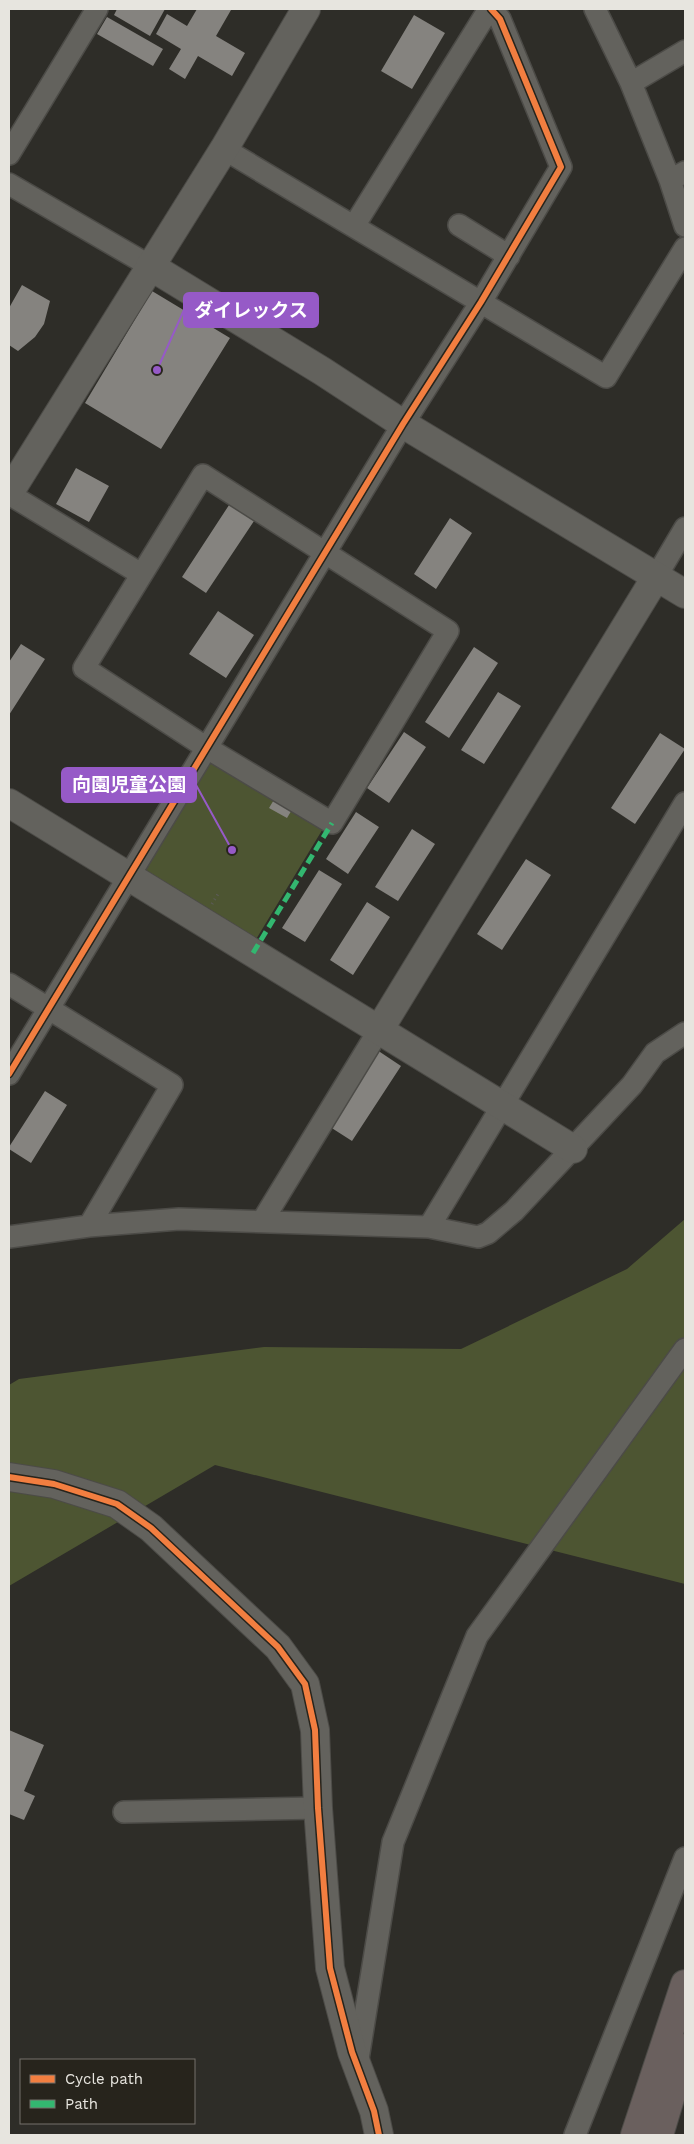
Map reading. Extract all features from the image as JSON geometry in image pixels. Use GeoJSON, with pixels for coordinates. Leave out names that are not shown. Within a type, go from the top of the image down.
{"type":"FeatureCollection","features":[{"type":"Feature","properties":{"kind":"highway"},"geometry":{"type":"LineString","coordinates":[[635,2135],[685,1984]]}},
{"type":"Feature","properties":{"kind":"highway"},"geometry":{"type":"LineString","coordinates":[[662,2128],[685,2048]]}},
{"type":"Feature","properties":{"kind":"street"},"geometry":{"type":"LineString","coordinates":[[9,154],[97,9]]}},
{"type":"Feature","properties":{"kind":"street"},"geometry":{"type":"LineString","coordinates":[[141,574],[9,494],[224,149],[306,9]]}},
{"type":"Feature","properties":{"kind":"street"},"geometry":{"type":"LineString","coordinates":[[9,1074],[324,553],[509,256],[561,167],[500,19],[490,9],[354,226]]}},
{"type":"Feature","properties":{"kind":"street"},"geometry":{"type":"LineString","coordinates":[[595,9],[677,176],[685,226]]}},
{"type":"Feature","properties":{"kind":"street"},"geometry":{"type":"LineString","coordinates":[[631,83],[685,51]]}},
{"type":"Feature","properties":{"kind":"street"},"geometry":{"type":"LineString","coordinates":[[224,149],[606,377],[685,248]]}},
{"type":"Feature","properties":{"kind":"street"},"geometry":{"type":"LineString","coordinates":[[9,184],[150,266],[322,371],[403,424],[685,594]]}},
{"type":"Feature","properties":{"kind":"street"},"geometry":{"type":"LineString","coordinates":[[459,225],[509,256]]}},
{"type":"Feature","properties":{"kind":"street"},"geometry":{"type":"LineString","coordinates":[[203,475],[324,553],[448,631],[332,823],[207,748],[84,668],[203,475]]}},
{"type":"Feature","properties":{"kind":"street"},"geometry":{"type":"LineString","coordinates":[[264,1220],[685,528]]}},
{"type":"Feature","properties":{"kind":"street"},"geometry":{"type":"LineString","coordinates":[[9,803],[573,1149]]}},
{"type":"Feature","properties":{"kind":"street"},"geometry":{"type":"LineString","coordinates":[[429,1227],[685,804]]}},
{"type":"Feature","properties":{"kind":"street"},"geometry":{"type":"LineString","coordinates":[[9,984],[172,1085],[89,1226]]}},
{"type":"Feature","properties":{"kind":"street"},"geometry":{"type":"LineString","coordinates":[[9,1237],[89,1226],[179,1219],[264,1220],[429,1227],[478,1237],[488,1233],[514,1212],[632,1085],[655,1053],[685,1033]]}},
{"type":"Feature","properties":{"kind":"street"},"geometry":{"type":"LineString","coordinates":[[357,2065],[393,1842],[477,1636],[685,1349]]}},
{"type":"Feature","properties":{"kind":"street"},"geometry":{"type":"LineString","coordinates":[[9,1477],[54,1484],[117,1504],[151,1528],[278,1647],[305,1684],[315,1730],[318,1808],[330,1968],[357,2065],[374,2110],[380,2134]]}},
{"type":"Feature","properties":{"kind":"street"},"geometry":{"type":"LineString","coordinates":[[124,1812],[318,1808]]}},
{"type":"Feature","properties":{"kind":"street"},"geometry":{"type":"LineString","coordinates":[[576,2135],[685,1858]]}},
{"type":"Feature","properties":{"kind":"green space"},"geometry":{"type":"Polygon","coordinates":[[[209,759],[324,827],[255,941],[141,873],[209,759]]]}},
{"type":"Feature","properties":{"kind":"green space"},"geometry":{"type":"Polygon","coordinates":[[[685,1219],[685,1584],[215,1465],[9,1586],[9,1385],[19,1379],[264,1347],[461,1349],[627,1269],[685,1219]]]}},
{"type":"Feature","properties":{"kind":"building"},"geometry":{"type":"Polygon","coordinates":[[[117,9],[165,9],[150,36],[114,15],[117,9]]]}},
{"type":"Feature","properties":{"kind":"building"},"geometry":{"type":"Polygon","coordinates":[[[197,9],[231,10],[216,36],[245,53],[232,76],[198,56],[185,79],[169,69],[181,49],[156,34],[167,14],[187,26],[197,9]]]}},
{"type":"Feature","properties":{"kind":"building"},"geometry":{"type":"Polygon","coordinates":[[[414,15],[445,33],[412,89],[381,71],[414,15]]]}},
{"type":"Feature","properties":{"kind":"building"},"geometry":{"type":"Polygon","coordinates":[[[107,17],[163,49],[153,66],[97,34],[107,17]]]}},
{"type":"Feature","properties":{"kind":"building"},"geometry":{"type":"Polygon","coordinates":[[[22,285],[50,301],[44,324],[35,337],[18,351],[9,345],[9,308],[22,285]]]}},
{"type":"Feature","properties":{"kind":"building"},"geometry":{"type":"Polygon","coordinates":[[[152,291],[230,338],[161,449],[85,403],[152,291]]]}},
{"type":"Feature","properties":{"kind":"building"},"geometry":{"type":"Polygon","coordinates":[[[76,468],[109,486],[89,522],[56,504],[76,468]]]}},
{"type":"Feature","properties":{"kind":"building"},"geometry":{"type":"Polygon","coordinates":[[[231,502],[256,518],[206,593],[182,577],[231,502]]]}},
{"type":"Feature","properties":{"kind":"building"},"geometry":{"type":"Polygon","coordinates":[[[450,518],[472,533],[436,589],[414,574],[450,518]]]}},
{"type":"Feature","properties":{"kind":"building"},"geometry":{"type":"Polygon","coordinates":[[[218,611],[254,635],[226,678],[189,654],[218,611]]]}},
{"type":"Feature","properties":{"kind":"building"},"geometry":{"type":"Polygon","coordinates":[[[21,644],[45,659],[9,715],[9,662],[21,644]]]}},
{"type":"Feature","properties":{"kind":"building"},"geometry":{"type":"Polygon","coordinates":[[[474,647],[498,663],[449,738],[425,722],[474,647]]]}},
{"type":"Feature","properties":{"kind":"building"},"geometry":{"type":"Polygon","coordinates":[[[498,692],[521,706],[484,764],[461,750],[498,692]]]}},
{"type":"Feature","properties":{"kind":"building"},"geometry":{"type":"Polygon","coordinates":[[[404,732],[426,747],[389,803],[367,788],[404,732]]]}},
{"type":"Feature","properties":{"kind":"building"},"geometry":{"type":"Polygon","coordinates":[[[660,733],[685,749],[635,824],[611,808],[660,733]]]}},
{"type":"Feature","properties":{"kind":"building"},"geometry":{"type":"Polygon","coordinates":[[[275,798],[293,808],[287,818],[269,808],[275,798]]]}},
{"type":"Feature","properties":{"kind":"building"},"geometry":{"type":"Polygon","coordinates":[[[356,812],[379,827],[348,874],[326,859],[356,812]]]}},
{"type":"Feature","properties":{"kind":"building"},"geometry":{"type":"Polygon","coordinates":[[[412,829],[435,844],[398,901],[375,887],[412,829]]]}},
{"type":"Feature","properties":{"kind":"building"},"geometry":{"type":"Polygon","coordinates":[[[526,859],[551,875],[502,950],[477,934],[526,859]]]}},
{"type":"Feature","properties":{"kind":"building"},"geometry":{"type":"Polygon","coordinates":[[[319,870],[342,884],[305,942],[282,928],[319,870]]]}},
{"type":"Feature","properties":{"kind":"building"},"geometry":{"type":"Polygon","coordinates":[[[367,902],[390,917],[353,975],[330,960],[367,902]]]}},
{"type":"Feature","properties":{"kind":"building"},"geometry":{"type":"Polygon","coordinates":[[[377,1050],[401,1066],[352,1141],[327,1125],[377,1050]]]}},
{"type":"Feature","properties":{"kind":"building"},"geometry":{"type":"Polygon","coordinates":[[[45,1091],[67,1105],[31,1163],[9,1149],[9,1147],[45,1091]]]}},
{"type":"Feature","properties":{"kind":"building"},"geometry":{"type":"Polygon","coordinates":[[[9,1730],[44,1745],[24,1791],[35,1796],[24,1820],[9,1814],[9,1730]]]}},
{"type":"Feature","properties":{"kind":"marked path"},"geometry":{"type":"LineString","coordinates":[[253,953],[332,823]]}},
{"type":"Feature","properties":{"kind":"cycle path"},"geometry":{"type":"LineString","coordinates":[[9,1074],[403,424],[481,302],[561,167],[500,19],[491,9]]}},
{"type":"Feature","properties":{"kind":"cycle path"},"geometry":{"type":"LineString","coordinates":[[9,1477],[54,1484],[117,1504],[151,1528],[278,1647],[305,1684],[315,1730],[318,1808],[330,1968],[352,2052],[374,2111],[379,2135]]}},
{"type":"Feature","properties":{"kind":"place","name":"ダイレックス"},"geometry":{"type":"Point","coordinates":[157,370]}},
{"type":"Feature","properties":{"kind":"place","name":"向園児童公園"},"geometry":{"type":"Point","coordinates":[232,850]}}]}
